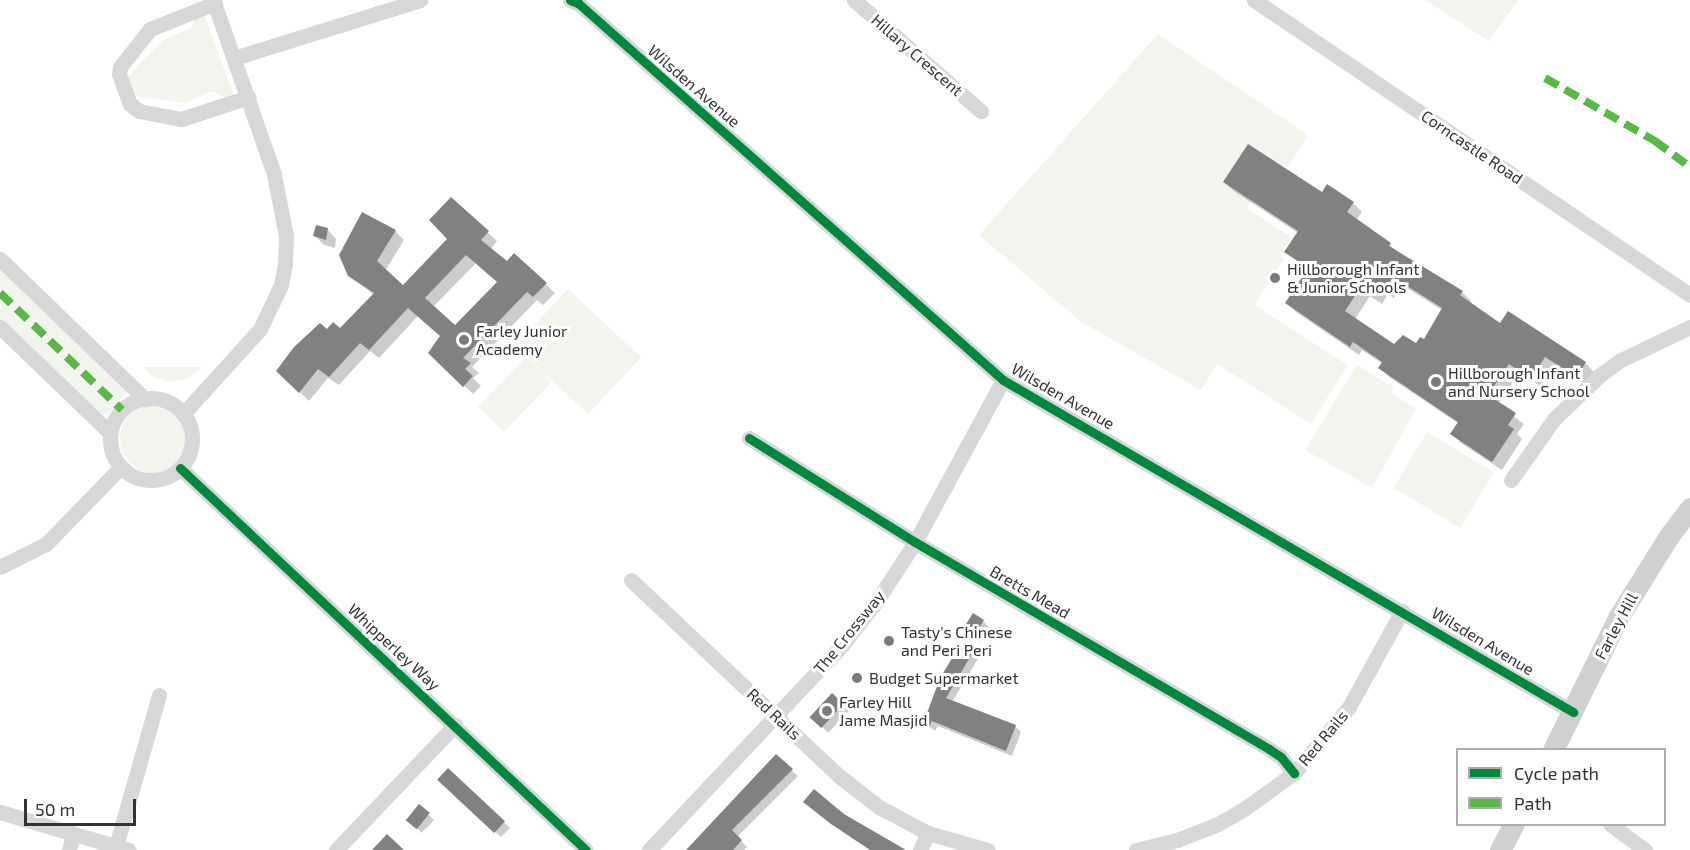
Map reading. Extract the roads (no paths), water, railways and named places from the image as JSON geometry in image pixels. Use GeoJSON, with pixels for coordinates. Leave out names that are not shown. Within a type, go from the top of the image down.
{"type":"FeatureCollection","features":[{"type":"Feature","properties":{"kind":"main road","name":"Farley Hill"},"geometry":{"type":"LineString","coordinates":[[1554,748],[1619,616],[1669,536],[1690,508]]}},
{"type":"Feature","properties":{"kind":"main road"},"geometry":{"type":"LineString","coordinates":[[1500,850],[1513,826]]}},
{"type":"Feature","properties":{"kind":"street","name":"Wilsden Avenue"},"geometry":{"type":"LineString","coordinates":[[570,0],[595,18],[1003,380],[1573,712]]}},
{"type":"Feature","properties":{"kind":"street","name":"Hillary Crescent"},"geometry":{"type":"LineString","coordinates":[[854,0],[981,111]]}},
{"type":"Feature","properties":{"kind":"street","name":"Corncastle Road"},"geometry":{"type":"LineString","coordinates":[[1254,0],[1690,295]]}},
{"type":"Feature","properties":{"kind":"street"},"geometry":{"type":"LineString","coordinates":[[234,58],[410,1]]}},
{"type":"Feature","properties":{"kind":"street"},"geometry":{"type":"LineString","coordinates":[[183,414],[260,329],[281,285],[286,236],[274,174],[249,97],[214,2],[150,29],[120,67],[130,104],[139,111],[181,119],[249,97]]}},
{"type":"Feature","properties":{"kind":"street"},"geometry":{"type":"LineString","coordinates":[[0,259],[145,399]]}},
{"type":"Feature","properties":{"kind":"street"},"geometry":{"type":"LineString","coordinates":[[0,327],[110,433],[114,457],[121,467],[144,480],[170,476],[180,468],[191,447],[189,424],[183,414],[166,401],[145,399],[122,410],[110,433]]}},
{"type":"Feature","properties":{"kind":"street"},"geometry":{"type":"LineString","coordinates":[[1511,480],[1536,442],[1578,395],[1619,362],[1690,327]]}},
{"type":"Feature","properties":{"kind":"street","name":"The Crossway"},"geometry":{"type":"LineString","coordinates":[[649,850],[777,717],[843,644],[878,599],[915,542],[1003,380]]}},
{"type":"Feature","properties":{"kind":"street","name":"Bretts Mead"},"geometry":{"type":"LineString","coordinates":[[749,438],[915,542],[1269,749],[1281,757],[1294,773]]}},
{"type":"Feature","properties":{"kind":"street"},"geometry":{"type":"LineString","coordinates":[[0,567],[46,544],[121,467]]}},
{"type":"Feature","properties":{"kind":"street","name":"Whipperley Way"},"geometry":{"type":"LineString","coordinates":[[180,468],[586,850]]}},
{"type":"Feature","properties":{"kind":"street","name":"Red Rails"},"geometry":{"type":"LineString","coordinates":[[631,580],[839,776],[879,807],[928,833],[982,849]]}},
{"type":"Feature","properties":{"kind":"street","name":"Red Rails"},"geometry":{"type":"LineString","coordinates":[[1136,850],[1177,840],[1218,824],[1244,809],[1294,773],[1349,707],[1402,611]]}},
{"type":"Feature","properties":{"kind":"street"},"geometry":{"type":"LineString","coordinates":[[0,812],[122,848],[159,695]]}},
{"type":"Feature","properties":{"kind":"street"},"geometry":{"type":"LineString","coordinates":[[336,850],[455,725]]}},
{"type":"Feature","properties":{"kind":"street"},"geometry":{"type":"LineString","coordinates":[[1611,826],[1646,850]]}},
{"type":"Feature","properties":{"kind":"street"},"geometry":{"type":"LineString","coordinates":[[920,850],[928,833]]}},
{"type":"Feature","properties":{"kind":"street"},"geometry":{"type":"LineString","coordinates":[[69,850],[74,834]]}},
{"type":"Feature","properties":{"kind":"place","name":"Hillborough Infant & Junior Schools"},"geometry":{"type":"Point","coordinates":[1275,278]}},
{"type":"Feature","properties":{"kind":"place","name":"Farley Junior Academy"},"geometry":{"type":"Point","coordinates":[464,340]}},
{"type":"Feature","properties":{"kind":"place","name":"Hillborough Infant and Nursery School"},"geometry":{"type":"Point","coordinates":[1436,382]}},
{"type":"Feature","properties":{"kind":"place","name":"Tasty's Chinese and Peri Peri"},"geometry":{"type":"Point","coordinates":[889,641]}},
{"type":"Feature","properties":{"kind":"place","name":"Budget Supermarket"},"geometry":{"type":"Point","coordinates":[857,678]}},
{"type":"Feature","properties":{"kind":"place","name":"Farley Hill Jame Masjid"},"geometry":{"type":"Point","coordinates":[827,711]}}]}
